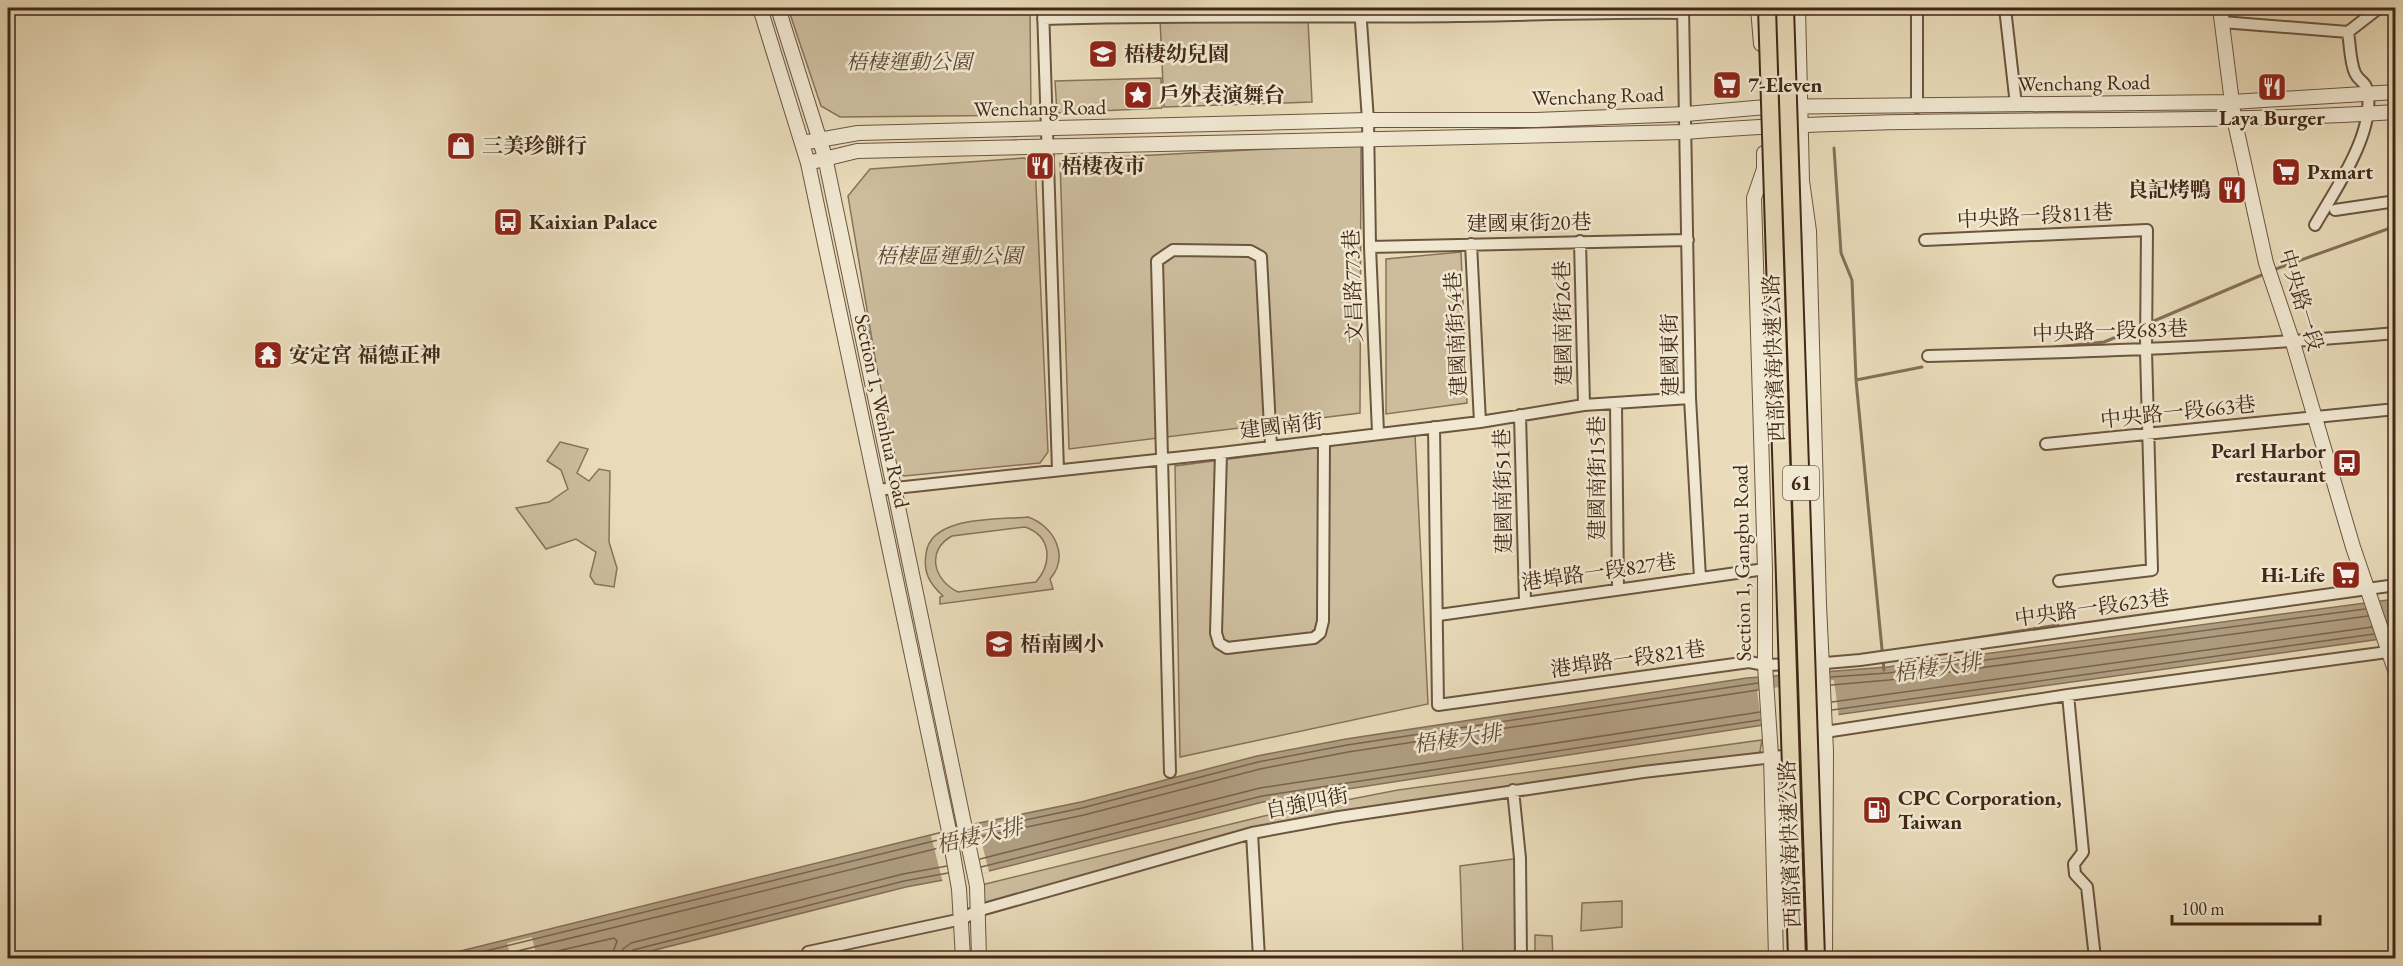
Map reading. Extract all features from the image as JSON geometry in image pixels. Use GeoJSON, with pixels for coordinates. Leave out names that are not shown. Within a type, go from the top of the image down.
{"type":"FeatureCollection","features":[{"type":"Feature","properties":{"kind":"highway","name":"西部濱海快速公路"},"geometry":{"type":"LineString","coordinates":[[1767,8],[1797,958]]}},
{"type":"Feature","properties":{"kind":"highway","name":"西部濱海快速公路"},"geometry":{"type":"LineString","coordinates":[[1785,8],[1816,958]]}},
{"type":"Feature","properties":{"kind":"highway"},"geometry":{"type":"LineString","coordinates":[[1764,169],[1782,828],[1790,905],[1796,936]]}},
{"type":"Feature","properties":{"kind":"highway"},"geometry":{"type":"LineString","coordinates":[[1802,181],[1802,266],[1821,876],[1821,906],[1816,932]]}},
{"type":"Feature","properties":{"kind":"street","name":"Section 1, Wenhua Road"},"geometry":{"type":"LineString","coordinates":[[760,8],[808,163],[948,826],[962,919],[963,958]]}},
{"type":"Feature","properties":{"kind":"street","name":"Section 1, Wenhua Road"},"geometry":{"type":"LineString","coordinates":[[778,8],[825,157],[977,886],[979,958]]}},
{"type":"Feature","properties":{"kind":"street","name":"Section 1, Gangbu Road"},"geometry":{"type":"LineString","coordinates":[[1758,8],[1766,108],[1764,169],[1754,198],[1765,569],[1765,665],[1772,756],[1776,958]]}},
{"type":"Feature","properties":{"kind":"street","name":"Section 1, Gangbu Road"},"geometry":{"type":"LineString","coordinates":[[1798,8],[1802,181],[1809,231],[1826,751],[1825,958]]}},
{"type":"Feature","properties":{"kind":"street"},"geometry":{"type":"LineString","coordinates":[[1917,8],[1917,107]]}},
{"type":"Feature","properties":{"kind":"street"},"geometry":{"type":"LineString","coordinates":[[2005,8],[2016,105]]}},
{"type":"Feature","properties":{"kind":"street","name":"中央路一段"},"geometry":{"type":"LineString","coordinates":[[2220,8],[2234,118],[2266,262],[2293,343],[2368,593],[2390,648]]}},
{"type":"Feature","properties":{"kind":"street"},"geometry":{"type":"LineString","coordinates":[[2222,22],[2348,32],[2379,8]]}},
{"type":"Feature","properties":{"kind":"street"},"geometry":{"type":"LineString","coordinates":[[1058,470],[1043,13],[1152,15],[1360,11],[1684,10]]}},
{"type":"Feature","properties":{"kind":"street","name":"建國東街"},"geometry":{"type":"LineString","coordinates":[[1684,10],[1690,398],[1700,578]]}},
{"type":"Feature","properties":{"kind":"street","name":"文昌路773巷"},"geometry":{"type":"LineString","coordinates":[[1360,11],[1368,120],[1370,247],[1378,432]]}},
{"type":"Feature","properties":{"kind":"street"},"geometry":{"type":"LineString","coordinates":[[2315,225],[2356,150],[2369,114],[2368,93],[2365,82],[2355,74],[2348,32]]}},
{"type":"Feature","properties":{"kind":"street","name":"Wenchang Road"},"geometry":{"type":"LineString","coordinates":[[802,143],[858,133],[1048,130],[1368,120],[1536,120],[1686,114],[1766,108],[2232,102],[2396,92]]}},
{"type":"Feature","properties":{"kind":"street","name":"Wenchang Road"},"geometry":{"type":"LineString","coordinates":[[808,163],[857,151],[1685,132],[1801,124],[2234,118],[2396,112]]}},
{"type":"Feature","properties":{"kind":"street","name":"Section 1, Gangbu Road"},"geometry":{"type":"LineString","coordinates":[[1764,169],[1776,208],[1786,273],[1807,958]]}},
{"type":"Feature","properties":{"kind":"street","name":"Section 1, Gangbu Road"},"geometry":{"type":"LineString","coordinates":[[1786,273],[1802,181]]}},
{"type":"Feature","properties":{"kind":"street"},"geometry":{"type":"LineString","coordinates":[[2335,210],[2396,201]]}},
{"type":"Feature","properties":{"kind":"street","name":"中央路一段811巷"},"geometry":{"type":"LineString","coordinates":[[1925,240],[2147,230],[2146,351]]}},
{"type":"Feature","properties":{"kind":"street","name":"建國東街20巷"},"geometry":{"type":"LineString","coordinates":[[1370,247],[1688,240]]}},
{"type":"Feature","properties":{"kind":"street","name":"建國南街26巷"},"geometry":{"type":"LineString","coordinates":[[1580,241],[1584,405]]}},
{"type":"Feature","properties":{"kind":"street","name":"建國南街54巷"},"geometry":{"type":"LineString","coordinates":[[1471,244],[1480,422]]}},
{"type":"Feature","properties":{"kind":"street"},"geometry":{"type":"LineString","coordinates":[[1170,772],[1157,261],[1173,250],[1251,251],[1261,257],[1271,446]]}},
{"type":"Feature","properties":{"kind":"street","name":"中央路一段683巷"},"geometry":{"type":"LineString","coordinates":[[1928,356],[2146,351],[2293,343],[2396,333]]}},
{"type":"Feature","properties":{"kind":"street"},"geometry":{"type":"LineString","coordinates":[[2059,581],[2152,570],[2146,351]]}},
{"type":"Feature","properties":{"kind":"street","name":"建國南街"},"geometry":{"type":"LineString","coordinates":[[877,490],[1480,422],[1584,405],[1690,398]]}},
{"type":"Feature","properties":{"kind":"street","name":"建國南街15巷"},"geometry":{"type":"LineString","coordinates":[[1616,403],[1618,589]]}},
{"type":"Feature","properties":{"kind":"street","name":"中央路一段663巷"},"geometry":{"type":"LineString","coordinates":[[2046,444],[2396,410]]}},
{"type":"Feature","properties":{"kind":"street","name":"建國南街51巷"},"geometry":{"type":"LineString","coordinates":[[1520,415],[1525,602]]}},
{"type":"Feature","properties":{"kind":"street"},"geometry":{"type":"LineString","coordinates":[[1434,427],[1439,615]]}},
{"type":"Feature","properties":{"kind":"street"},"geometry":{"type":"LineString","coordinates":[[1221,453],[1216,633],[1219,643],[1227,648],[1314,638],[1320,633],[1323,621],[1324,440]]}},
{"type":"Feature","properties":{"kind":"street","name":"港埠路一段827巷"},"geometry":{"type":"LineString","coordinates":[[1439,615],[1765,569]]}},
{"type":"Feature","properties":{"kind":"street","name":"中央路一段623巷"},"geometry":{"type":"LineString","coordinates":[[1823,664],[2368,593],[2396,585]]}},
{"type":"Feature","properties":{"kind":"street","name":"港埠路一段821巷"},"geometry":{"type":"LineString","coordinates":[[1439,615],[1438,705],[1749,662],[1765,665],[1823,664]]}},
{"type":"Feature","properties":{"kind":"street"},"geometry":{"type":"LineString","coordinates":[[1825,732],[2390,648],[2396,673]]}},
{"type":"Feature","properties":{"kind":"street"},"geometry":{"type":"LineString","coordinates":[[2068,695],[2083,852],[2074,864],[2075,874],[2087,887],[2095,958]]}},
{"type":"Feature","properties":{"kind":"street","name":"自強四街"},"geometry":{"type":"LineString","coordinates":[[808,952],[962,919],[977,911],[1252,833],[1392,808],[1513,790],[1826,751]]}},
{"type":"Feature","properties":{"kind":"street"},"geometry":{"type":"LineString","coordinates":[[1513,790],[1520,858],[1521,958]]}},
{"type":"Feature","properties":{"kind":"street"},"geometry":{"type":"LineString","coordinates":[[1252,833],[1259,958]]}},
{"type":"Feature","properties":{"kind":"green space","name":"梧棲運動公園"},"geometry":{"type":"Polygon","coordinates":[[[788,8],[1030,8],[1031,115],[840,117],[821,106],[788,8]]]}},
{"type":"Feature","properties":{"kind":"green space"},"geometry":{"type":"Polygon","coordinates":[[[1160,19],[1308,19],[1312,102],[1164,107],[1160,19]]]}},
{"type":"Feature","properties":{"kind":"green space"},"geometry":{"type":"Polygon","coordinates":[[[1161,78],[1162,108],[1057,113],[1055,81],[1161,78]]]}},
{"type":"Feature","properties":{"kind":"green space"},"geometry":{"type":"Polygon","coordinates":[[[1361,144],[1360,413],[1069,449],[1060,160],[1361,144]]]}},
{"type":"Feature","properties":{"kind":"green space","name":"梧棲區運動公園"},"geometry":{"type":"Polygon","coordinates":[[[1024,158],[1035,164],[1048,452],[1040,463],[904,476],[894,471],[848,196],[870,169],[1024,158]]]}},
{"type":"Feature","properties":{"kind":"green space"},"geometry":{"type":"Polygon","coordinates":[[[1461,252],[1467,403],[1386,414],[1386,259],[1461,252]]]}},
{"type":"Feature","properties":{"kind":"green space"},"geometry":{"type":"Polygon","coordinates":[[[1415,435],[1428,704],[1180,757],[1175,466],[1415,435]]]}},
{"type":"Feature","properties":{"kind":"green space"},"geometry":{"type":"Polygon","coordinates":[[[560,442],[588,449],[577,473],[589,481],[599,469],[610,471],[609,542],[617,568],[614,587],[595,584],[590,576],[596,552],[576,539],[546,549],[516,508],[549,502],[568,489],[561,470],[547,461],[560,442]]]}},
{"type":"Feature","properties":{"kind":"green space"},"geometry":{"type":"Polygon","coordinates":[[[1028,517],[1045,527],[1056,543],[1059,561],[1050,579],[1053,589],[940,604],[940,597],[943,596],[931,582],[926,567],[926,554],[930,541],[940,532],[952,526],[968,522],[1028,517]],[[1025,527],[952,536],[938,549],[936,565],[938,573],[949,587],[958,592],[1036,582],[1045,566],[1047,550],[1034,531],[1025,527]]]}},
{"type":"Feature","properties":{"kind":"green space"},"geometry":{"type":"Polygon","coordinates":[[[1762,740],[1759,757],[1269,831],[986,906],[977,886],[1264,816],[1398,790],[1762,740]]]}},
{"type":"Feature","properties":{"kind":"green space"},"geometry":{"type":"Polygon","coordinates":[[[1520,858],[1518,958],[1463,958],[1460,866],[1520,858]]]}},
{"type":"Feature","properties":{"kind":"green space"},"geometry":{"type":"Polygon","coordinates":[[[1622,901],[1622,927],[1581,931],[1582,903],[1622,901]]]}},
{"type":"Feature","properties":{"kind":"green space"},"geometry":{"type":"Polygon","coordinates":[[[1535,935],[1552,936],[1553,958],[1535,958],[1535,935]]]}},
{"type":"Feature","properties":{"kind":"water","name":"梧棲大排"},"geometry":{"type":"Polygon","coordinates":[[[2395,599],[2395,637],[1770,724],[1263,802],[981,873],[906,887],[623,958],[432,958],[979,823],[1081,802],[1257,756],[1346,739],[1747,678],[1887,667],[2395,599]]]}},
{"type":"Feature","properties":{"kind":"pier"},"geometry":{"type":"Polygon","coordinates":[[[1834,680],[1839,718],[1762,729],[1757,690],[1834,680]]]}},
{"type":"Feature","properties":{"kind":"pier"},"geometry":{"type":"Polygon","coordinates":[[[977,824],[989,872],[943,883],[931,836],[977,824]]]}},
{"type":"Feature","properties":{"kind":"pier"},"geometry":{"type":"Polygon","coordinates":[[[532,937],[537,958],[511,958],[507,943],[532,937]]]}},
{"type":"Feature","properties":{"kind":"waterway","name":"梧棲大排"},"geometry":{"type":"LineString","coordinates":[[1834,148],[1841,253],[1852,280],[1856,380],[1884,670]]}},
{"type":"Feature","properties":{"kind":"waterway"},"geometry":{"type":"LineString","coordinates":[[2273,270],[2396,226]]}},
{"type":"Feature","properties":{"kind":"waterway"},"geometry":{"type":"LineString","coordinates":[[2149,323],[2264,274]]}},
{"type":"Feature","properties":{"kind":"waterway"},"geometry":{"type":"LineString","coordinates":[[2055,347],[2104,342],[2143,326]]}},
{"type":"Feature","properties":{"kind":"waterway"},"geometry":{"type":"LineString","coordinates":[[1856,380],[1922,367]]}},
{"type":"Feature","properties":{"kind":"waterway","name":"梧棲大排"},"geometry":{"type":"LineString","coordinates":[[1918,647],[2058,625]]}},
{"type":"Feature","properties":{"kind":"place","name":"梧棲幼兒園"},"geometry":{"type":"Point","coordinates":[1103,54]}},
{"type":"Feature","properties":{"kind":"place","name":"7-Eleven"},"geometry":{"type":"Point","coordinates":[1727,85]}},
{"type":"Feature","properties":{"kind":"place","name":"Laya Burger"},"geometry":{"type":"Point","coordinates":[2272,87]}},
{"type":"Feature","properties":{"kind":"place","name":"戶外表演舞台"},"geometry":{"type":"Point","coordinates":[1138,95]}},
{"type":"Feature","properties":{"kind":"place","name":"三美珍餅行"},"geometry":{"type":"Point","coordinates":[461,146]}},
{"type":"Feature","properties":{"kind":"place","name":"梧棲夜市"},"geometry":{"type":"Point","coordinates":[1040,166]}},
{"type":"Feature","properties":{"kind":"place","name":"Pxmart"},"geometry":{"type":"Point","coordinates":[2286,172]}},
{"type":"Feature","properties":{"kind":"place","name":"良記烤鴨"},"geometry":{"type":"Point","coordinates":[2232,190]}},
{"type":"Feature","properties":{"kind":"place","name":"Kaixian Palace"},"geometry":{"type":"Point","coordinates":[508,222]}},
{"type":"Feature","properties":{"kind":"place","name":"安定宮 福德正神"},"geometry":{"type":"Point","coordinates":[268,355]}},
{"type":"Feature","properties":{"kind":"place","name":"Pearl Harbor restaurant"},"geometry":{"type":"Point","coordinates":[2347,463]}},
{"type":"Feature","properties":{"kind":"place","name":"Hi-Life"},"geometry":{"type":"Point","coordinates":[2346,575]}},
{"type":"Feature","properties":{"kind":"place","name":"梧南國小"},"geometry":{"type":"Point","coordinates":[999,644]}},
{"type":"Feature","properties":{"kind":"place","name":"CPC Corporation, Taiwan"},"geometry":{"type":"Point","coordinates":[1877,810]}}]}
